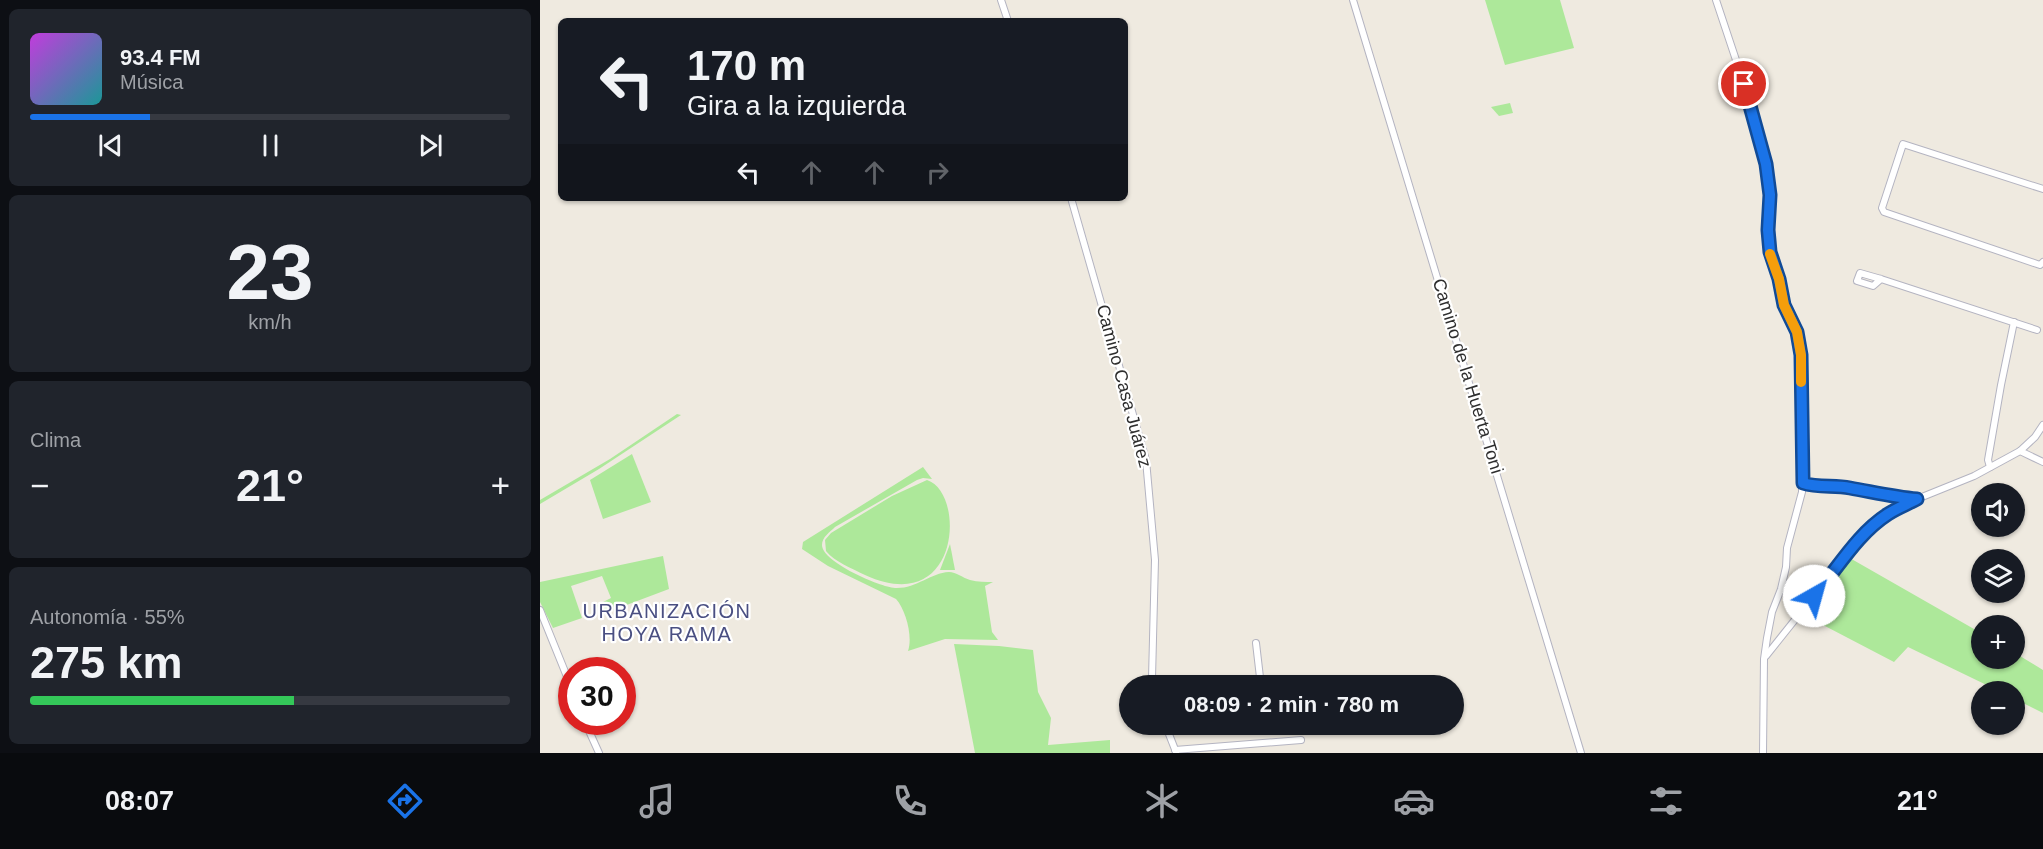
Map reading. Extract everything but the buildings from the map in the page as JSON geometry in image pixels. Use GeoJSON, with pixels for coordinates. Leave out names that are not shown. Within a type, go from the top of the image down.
{"type":"FeatureCollection","features":[{"type":"Feature","properties":{"kind":"street"},"geometry":{"type":"LineString","coordinates":[[1001,0],[1007,18]]}},
{"type":"Feature","properties":{"kind":"street","name":"Camino de la Huerta Toni"},"geometry":{"type":"LineString","coordinates":[[1353,0],[1581,753]]}},
{"type":"Feature","properties":{"kind":"street"},"geometry":{"type":"LineString","coordinates":[[1716,0],[1744,84],[1766,164],[1770,195],[1768,230],[1770,252],[1779,279],[1784,305],[1797,332],[1801,355],[1803,483],[1787,548],[1786,567],[1772,612],[1764,659],[1763,753]]}},
{"type":"Feature","properties":{"kind":"street"},"geometry":{"type":"LineString","coordinates":[[2043,189],[1903,144],[1882,208],[1884,212],[2040,265],[2043,262]]}},
{"type":"Feature","properties":{"kind":"street","name":"Camino Casa Juárez"},"geometry":{"type":"LineString","coordinates":[[1072,201],[1146,460],[1155,560],[1152,675]]}},
{"type":"Feature","properties":{"kind":"street"},"geometry":{"type":"LineString","coordinates":[[1881,279],[2037,330]]}},
{"type":"Feature","properties":{"kind":"street"},"geometry":{"type":"LineString","coordinates":[[1990,467],[1988,460],[2014,322]]}},
{"type":"Feature","properties":{"kind":"street"},"geometry":{"type":"LineString","coordinates":[[1764,659],[1864,535],[1890,513],[2020,451],[2035,437],[2043,425]]}},
{"type":"Feature","properties":{"kind":"street"},"geometry":{"type":"LineString","coordinates":[[2020,451],[2043,462]]}},
{"type":"Feature","properties":{"kind":"street"},"geometry":{"type":"LineString","coordinates":[[1803,483],[1917,499]]}},
{"type":"Feature","properties":{"kind":"street"},"geometry":{"type":"LineString","coordinates":[[540,610],[559,657]]}},
{"type":"Feature","properties":{"kind":"street"},"geometry":{"type":"LineString","coordinates":[[1256,642],[1260,675]]}},
{"type":"Feature","properties":{"kind":"street"},"geometry":{"type":"LineString","coordinates":[[591,735],[599,753]]}},
{"type":"Feature","properties":{"kind":"street"},"geometry":{"type":"LineString","coordinates":[[1169,735],[1176,751],[1301,740]]}},
{"type":"Feature","properties":{"kind":"green space"},"geometry":{"type":"Polygon","coordinates":[[[1485,0],[1560,0],[1574,48],[1505,65],[1485,0]]]}},
{"type":"Feature","properties":{"kind":"green space"},"geometry":{"type":"Polygon","coordinates":[[[1510,103],[1513,113],[1499,116],[1491,107],[1510,103]]]}},
{"type":"Feature","properties":{"kind":"green space"},"geometry":{"type":"Polygon","coordinates":[[[677,414],[681,415],[599,469],[540,504],[540,500],[610,459],[677,414]]]}},
{"type":"Feature","properties":{"kind":"green space"},"geometry":{"type":"Polygon","coordinates":[[[632,454],[651,502],[603,519],[590,480],[632,454]]]}},
{"type":"Feature","properties":{"kind":"green space"},"geometry":{"type":"Polygon","coordinates":[[[923,467],[932,479],[917,480],[835,527],[823,540],[822,545],[825,552],[841,566],[888,587],[903,588],[949,572],[970,580],[993,582],[985,586],[992,632],[998,640],[945,639],[908,651],[910,639],[908,624],[896,599],[828,566],[802,549],[803,542],[923,467]]]}},
{"type":"Feature","properties":{"kind":"green space"},"geometry":{"type":"Polygon","coordinates":[[[927,480],[939,489],[947,506],[950,527],[947,548],[937,567],[921,580],[897,584],[865,575],[839,562],[826,551],[825,540],[831,533],[892,496],[927,480]]]}},
{"type":"Feature","properties":{"kind":"green space"},"geometry":{"type":"Polygon","coordinates":[[[950,544],[955,570],[940,570],[950,544]]]}},
{"type":"Feature","properties":{"kind":"green space"},"geometry":{"type":"Polygon","coordinates":[[[663,556],[669,589],[600,615],[597,605],[611,598],[602,576],[571,586],[582,618],[553,628],[540,602],[540,582],[663,556]]]}},
{"type":"Feature","properties":{"kind":"green space"},"geometry":{"type":"Polygon","coordinates":[[[1848,557],[1971,627],[1971,669],[2025,669],[2025,659],[2043,670],[2043,713],[2025,704],[2025,681],[1978,681],[1908,647],[1894,662],[1802,614],[1848,557]]]}},
{"type":"Feature","properties":{"kind":"green space"},"geometry":{"type":"Polygon","coordinates":[[[954,644],[1033,650],[1038,692],[1051,718],[1048,745],[1110,740],[1110,753],[975,753],[954,644]]]}},
{"type":"Feature","properties":{"kind":"slow traffic"},"geometry":{"type":"LineString","coordinates":[[1770,254],[1779,279],[1784,305],[1797,332],[1801,355],[1801,382]]}},
{"type":"Feature","properties":{"kind":"district","name":"URBANIZACIÓN HOYA RAMA"},"geometry":{"type":"Point","coordinates":[667,622]}},
{"type":"Feature","properties":{"kind":"route"},"geometry":{"type":"LineString","coordinates":[[1744,84],[1766,164],[1770,195],[1768,230],[1770,252],[1779,279],[1784,305],[1797,332],[1801,355],[1803,483],[1917,499],[1875,524],[1849,551],[1814,596]]}}]}
